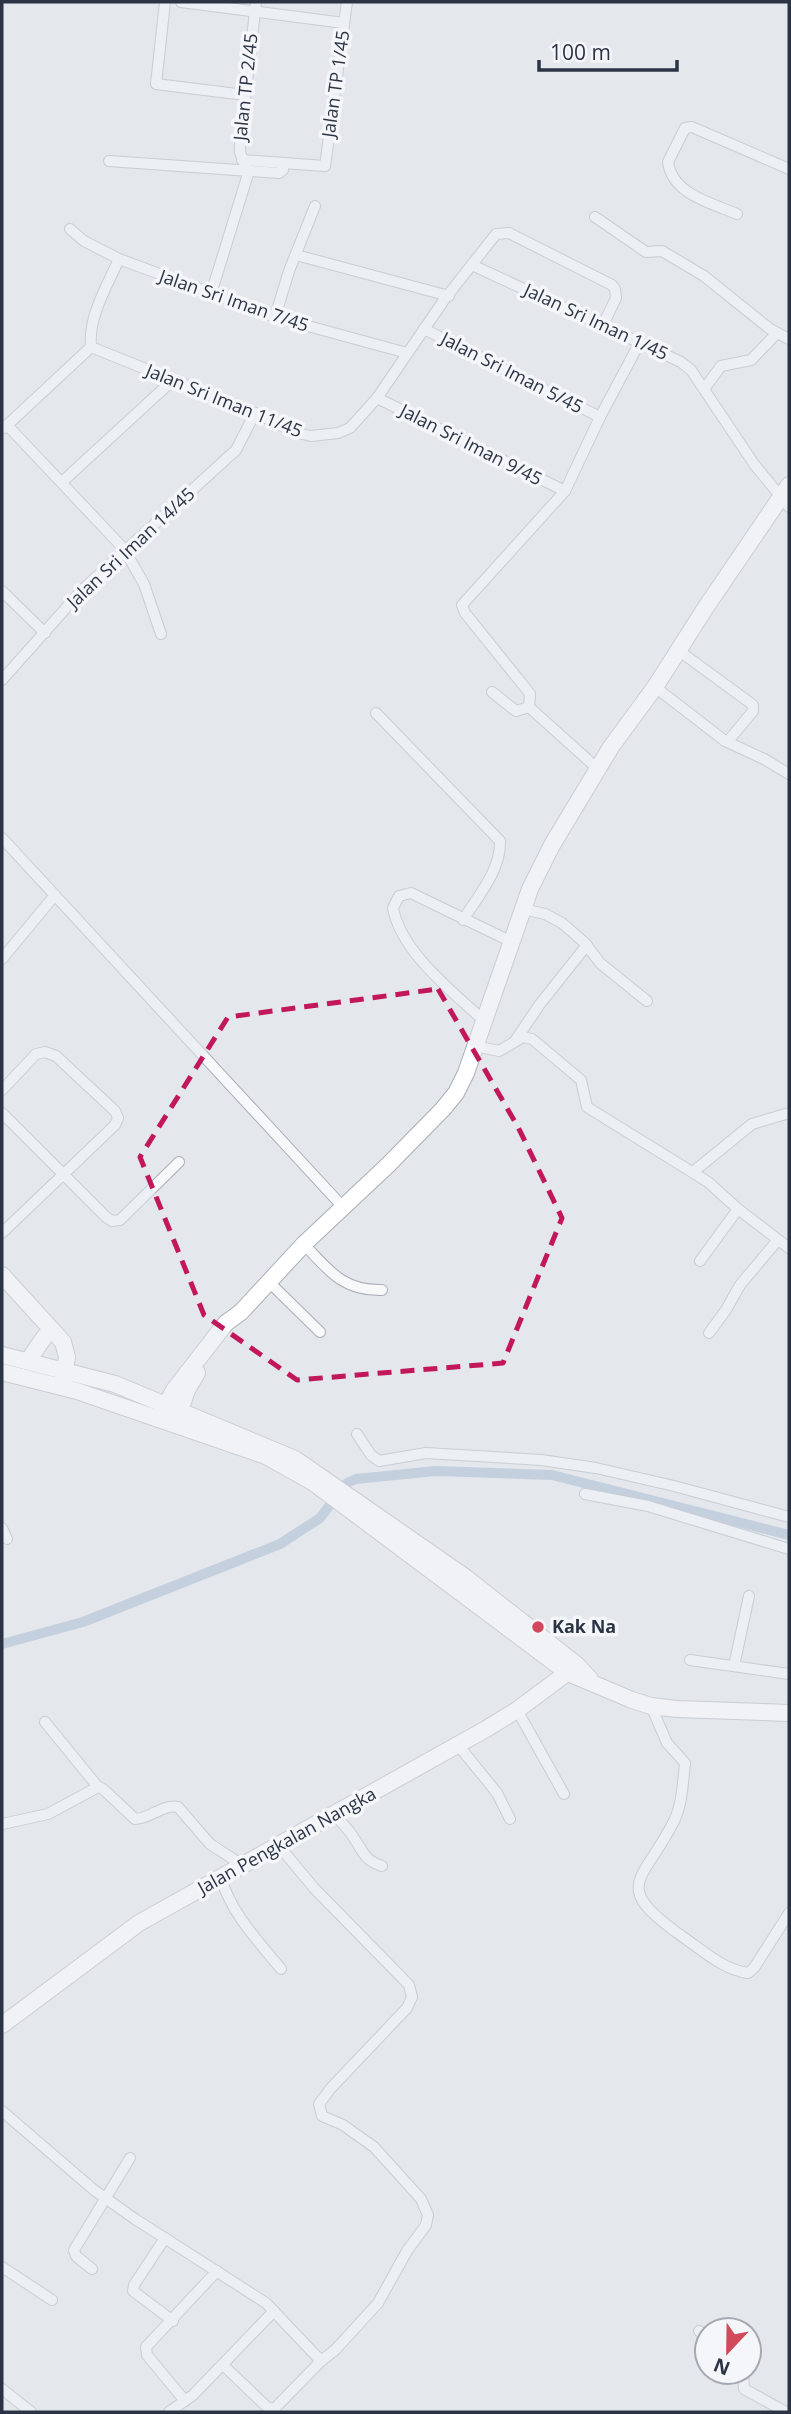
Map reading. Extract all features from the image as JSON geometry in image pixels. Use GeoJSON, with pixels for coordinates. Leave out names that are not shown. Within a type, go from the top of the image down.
{"type":"FeatureCollection","features":[{"type":"Feature","properties":{"kind":"main road"},"geometry":{"type":"LineString","coordinates":[[170,1415],[174,1390],[226,1323],[241,1312],[304,1244],[387,1166],[456,1093],[523,909],[552,845],[611,747],[786,496]]}},
{"type":"Feature","properties":{"kind":"main road"},"geometry":{"type":"LineString","coordinates":[[2,1275],[100,1380],[170,1415],[322,1480]]}},
{"type":"Feature","properties":{"kind":"main road"},"geometry":{"type":"LineString","coordinates":[[2,1286],[52,1344],[57,1377]]}},
{"type":"Feature","properties":{"kind":"main road"},"geometry":{"type":"LineString","coordinates":[[28,1361],[46,1336]]}},
{"type":"Feature","properties":{"kind":"main road"},"geometry":{"type":"LineString","coordinates":[[57,1377],[67,1357],[63,1342]]}},
{"type":"Feature","properties":{"kind":"main road"},"geometry":{"type":"LineString","coordinates":[[2,1355],[28,1361],[57,1377],[270,1447],[322,1480],[592,1682],[651,1706],[789,1713]]}},
{"type":"Feature","properties":{"kind":"main road"},"geometry":{"type":"LineString","coordinates":[[2,1372],[100,1380]]}},
{"type":"Feature","properties":{"kind":"main road","name":"Jalan Pengkalan Nangka"},"geometry":{"type":"LineString","coordinates":[[2,2025],[139,1923],[458,1745],[517,1710],[573,1669]]}},
{"type":"Feature","properties":{"kind":"street"},"geometry":{"type":"LineString","coordinates":[[165,2],[156,85],[245,95]]}},
{"type":"Feature","properties":{"kind":"street"},"geometry":{"type":"LineString","coordinates":[[181,2],[255,6],[344,23]]}},
{"type":"Feature","properties":{"kind":"street","name":"Jalan TP 1/45"},"geometry":{"type":"LineString","coordinates":[[283,164],[325,166],[347,2]]}},
{"type":"Feature","properties":{"kind":"street","name":"Jalan TP 2/45"},"geometry":{"type":"LineString","coordinates":[[248,171],[242,160],[240,145],[255,6]]}},
{"type":"Feature","properties":{"kind":"street"},"geometry":{"type":"LineString","coordinates":[[737,214],[694,196],[673,180],[668,162],[685,128],[692,127],[789,169]]}},
{"type":"Feature","properties":{"kind":"street"},"geometry":{"type":"LineString","coordinates":[[109,161],[279,173],[283,170],[283,164],[242,160]]}},
{"type":"Feature","properties":{"kind":"street"},"geometry":{"type":"LineString","coordinates":[[211,293],[248,171]]}},
{"type":"Feature","properties":{"kind":"street"},"geometry":{"type":"LineString","coordinates":[[275,317],[289,271],[315,206]]}},
{"type":"Feature","properties":{"kind":"street"},"geometry":{"type":"LineString","coordinates":[[596,217],[646,252],[660,250],[704,275],[789,340]]}},
{"type":"Feature","properties":{"kind":"street","name":"Jalan Sri Iman 7/45"},"geometry":{"type":"LineString","coordinates":[[70,229],[84,241],[118,259],[275,317],[407,353]]}},
{"type":"Feature","properties":{"kind":"street","name":"Jalan Sri Iman 11/45"},"geometry":{"type":"LineString","coordinates":[[91,347],[298,433],[325,436],[349,428],[377,398],[424,328],[496,234],[509,233],[612,285],[616,298],[603,325]]}},
{"type":"Feature","properties":{"kind":"street"},"geometry":{"type":"LineString","coordinates":[[296,255],[449,296]]}},
{"type":"Feature","properties":{"kind":"street"},"geometry":{"type":"LineString","coordinates":[[118,259],[94,315],[91,347],[4,427],[62,482],[124,550],[144,584],[160,634]]}},
{"type":"Feature","properties":{"kind":"street","name":"Jalan Sri Iman 1/45"},"geometry":{"type":"LineString","coordinates":[[472,264],[681,362],[691,370],[754,464],[786,496]]}},
{"type":"Feature","properties":{"kind":"street","name":"Jalan Sri Iman 5/45"},"geometry":{"type":"LineString","coordinates":[[424,328],[600,417]]}},
{"type":"Feature","properties":{"kind":"street"},"geometry":{"type":"LineString","coordinates":[[704,389],[721,366],[751,360],[777,333]]}},
{"type":"Feature","properties":{"kind":"street"},"geometry":{"type":"LineString","coordinates":[[528,707],[530,694],[465,613],[463,606],[565,491],[640,342]]}},
{"type":"Feature","properties":{"kind":"street"},"geometry":{"type":"LineString","coordinates":[[62,482],[173,380]]}},
{"type":"Feature","properties":{"kind":"street","name":"Jalan Sri Iman 9/45"},"geometry":{"type":"LineString","coordinates":[[377,398],[565,491]]}},
{"type":"Feature","properties":{"kind":"street","name":"Jalan Sri Iman 14/45"},"geometry":{"type":"LineString","coordinates":[[2,680],[82,590],[236,450],[254,413]]}},
{"type":"Feature","properties":{"kind":"street"},"geometry":{"type":"LineString","coordinates":[[2,590],[45,633]]}},
{"type":"Feature","properties":{"kind":"street"},"geometry":{"type":"LineString","coordinates":[[678,650],[753,705],[753,710],[729,740],[725,741]]}},
{"type":"Feature","properties":{"kind":"street"},"geometry":{"type":"LineString","coordinates":[[655,687],[725,741],[789,774]]}},
{"type":"Feature","properties":{"kind":"street"},"geometry":{"type":"LineString","coordinates":[[492,692],[516,711],[528,707]]}},
{"type":"Feature","properties":{"kind":"street"},"geometry":{"type":"LineString","coordinates":[[528,707],[598,769]]}},
{"type":"Feature","properties":{"kind":"street"},"geometry":{"type":"LineString","coordinates":[[376,713],[500,841],[501,853],[495,869],[463,920]]}},
{"type":"Feature","properties":{"kind":"street"},"geometry":{"type":"LineString","coordinates":[[2,838],[343,1207]]}},
{"type":"Feature","properties":{"kind":"street"},"geometry":{"type":"LineString","coordinates":[[484,1021],[436,976],[402,935],[393,908],[399,895],[411,893],[512,942]]}},
{"type":"Feature","properties":{"kind":"street"},"geometry":{"type":"LineString","coordinates":[[2,959],[55,895]]}},
{"type":"Feature","properties":{"kind":"street"},"geometry":{"type":"LineString","coordinates":[[523,909],[545,914],[562,923],[587,945],[600,963],[647,1001]]}},
{"type":"Feature","properties":{"kind":"street"},"geometry":{"type":"LineString","coordinates":[[514,1043],[540,1004],[587,945]]}},
{"type":"Feature","properties":{"kind":"street"},"geometry":{"type":"LineString","coordinates":[[475,1046],[499,1051],[526,1037],[538,1044],[581,1080],[587,1107],[708,1182],[777,1241],[789,1248]]}},
{"type":"Feature","properties":{"kind":"street"},"geometry":{"type":"LineString","coordinates":[[2,1090],[35,1055],[47,1052],[56,1056],[116,1113],[116,1124],[2,1233]]}},
{"type":"Feature","properties":{"kind":"street"},"geometry":{"type":"LineString","coordinates":[[2,1113],[106,1217],[115,1221],[120,1220],[179,1162]]}},
{"type":"Feature","properties":{"kind":"street"},"geometry":{"type":"LineString","coordinates":[[693,1172],[752,1124],[789,1113]]}},
{"type":"Feature","properties":{"kind":"street"},"geometry":{"type":"LineString","coordinates":[[700,1261],[738,1209]]}},
{"type":"Feature","properties":{"kind":"street"},"geometry":{"type":"LineString","coordinates":[[709,1333],[740,1285],[777,1241]]}},
{"type":"Feature","properties":{"kind":"street"},"geometry":{"type":"LineString","coordinates":[[304,1244],[331,1274],[354,1287],[367,1291],[382,1290]]}},
{"type":"Feature","properties":{"kind":"street"},"geometry":{"type":"LineString","coordinates":[[270,1282],[320,1332]]}},
{"type":"Feature","properties":{"kind":"street"},"geometry":{"type":"LineString","coordinates":[[357,1434],[371,1455],[379,1461],[426,1453],[541,1460],[596,1468],[789,1517]]}},
{"type":"Feature","properties":{"kind":"street"},"geometry":{"type":"LineString","coordinates":[[585,1494],[648,1506],[789,1549]]}},
{"type":"Feature","properties":{"kind":"street"},"geometry":{"type":"LineString","coordinates":[[734,1666],[749,1596]]}},
{"type":"Feature","properties":{"kind":"street"},"geometry":{"type":"LineString","coordinates":[[690,1660],[789,1674]]}},
{"type":"Feature","properties":{"kind":"street"},"geometry":{"type":"LineString","coordinates":[[651,1706],[667,1743],[685,1763],[675,1819],[641,1875],[639,1885],[642,1904],[680,1936],[729,1969],[748,1973],[754,1968],[789,1913]]}},
{"type":"Feature","properties":{"kind":"street"},"geometry":{"type":"LineString","coordinates":[[517,1710],[564,1794]]}},
{"type":"Feature","properties":{"kind":"street"},"geometry":{"type":"LineString","coordinates":[[45,1722],[98,1787],[135,1819],[170,1806],[179,1808],[210,1844],[244,1866]]}},
{"type":"Feature","properties":{"kind":"street"},"geometry":{"type":"LineString","coordinates":[[458,1745],[496,1793],[510,1819]]}},
{"type":"Feature","properties":{"kind":"street"},"geometry":{"type":"LineString","coordinates":[[2,1824],[48,1814],[98,1787]]}},
{"type":"Feature","properties":{"kind":"street"},"geometry":{"type":"LineString","coordinates":[[335,1815],[371,1862],[382,1866]]}},
{"type":"Feature","properties":{"kind":"street"},"geometry":{"type":"LineString","coordinates":[[223,2365],[267,2407],[276,2407],[335,2350],[378,2303],[407,2251],[426,2225],[428,2215],[421,2199],[374,2147],[343,2125],[322,2116],[319,2104],[407,2008],[412,1997],[410,1985],[314,1888],[279,1846]]}},
{"type":"Feature","properties":{"kind":"street"},"geometry":{"type":"LineString","coordinates":[[221,1878],[224,1889],[244,1924],[281,1969]]}},
{"type":"Feature","properties":{"kind":"street"},"geometry":{"type":"LineString","coordinates":[[2,2111],[104,2197],[257,2296],[321,2361]]}},
{"type":"Feature","properties":{"kind":"street"},"geometry":{"type":"LineString","coordinates":[[92,2269],[76,2256],[74,2250],[130,2158]]}},
{"type":"Feature","properties":{"kind":"street"},"geometry":{"type":"LineString","coordinates":[[165,2238],[133,2291],[173,2320]]}},
{"type":"Feature","properties":{"kind":"street"},"geometry":{"type":"LineString","coordinates":[[2,2267],[52,2300]]}},
{"type":"Feature","properties":{"kind":"street"},"geometry":{"type":"LineString","coordinates":[[186,2400],[146,2351],[148,2344],[217,2271]]}},
{"type":"Feature","properties":{"kind":"street"},"geometry":{"type":"LineString","coordinates":[[169,2412],[186,2400],[223,2365],[274,2311]]}},
{"type":"Feature","properties":{"kind":"street"},"geometry":{"type":"LineString","coordinates":[[744,2386],[744,2389],[786,2412]]}},
{"type":"Feature","properties":{"kind":"street"},"geometry":{"type":"LineString","coordinates":[[2,2389],[31,2412]]}},
{"type":"Feature","properties":{"kind":"highlighted area"},"geometry":{"type":"Polygon","coordinates":[[[438,989],[518,1127],[562,1218],[503,1363],[297,1380],[204,1315],[140,1157],[228,1017],[438,989]]]}},
{"type":"Feature","properties":{"kind":"waterway"},"geometry":{"type":"LineString","coordinates":[[2,1644],[83,1622],[280,1544],[320,1518],[347,1483],[356,1479],[435,1471],[552,1475],[789,1535]]}},
{"type":"Feature","properties":{"kind":"place","name":"Kak Na"},"geometry":{"type":"Point","coordinates":[538,1627]}}]}
